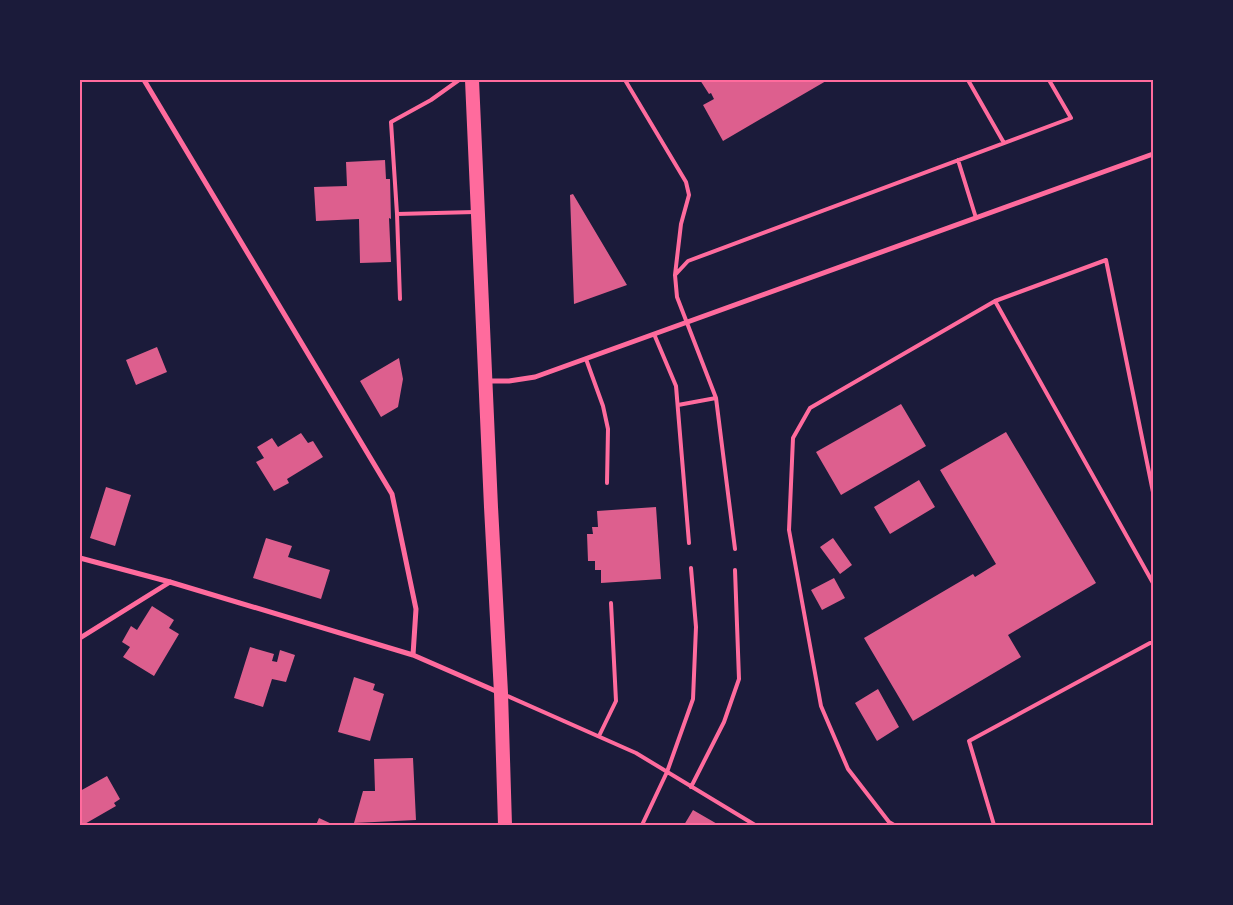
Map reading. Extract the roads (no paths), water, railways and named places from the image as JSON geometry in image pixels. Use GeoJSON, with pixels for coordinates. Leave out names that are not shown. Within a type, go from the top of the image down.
{"type":"FeatureCollection","features":[{"type":"Feature","properties":{"kind":"highway"},"geometry":{"type":"LineString","coordinates":[[472,80],[501,693],[505,825]]}},
{"type":"Feature","properties":{"kind":"street"},"geometry":{"type":"LineString","coordinates":[[144,80],[392,494],[416,609],[413,655]]}},
{"type":"Feature","properties":{"kind":"street"},"geometry":{"type":"LineString","coordinates":[[486,381],[509,381],[535,377],[1153,154]]}},
{"type":"Feature","properties":{"kind":"street"},"geometry":{"type":"LineString","coordinates":[[80,558],[170,582],[413,655],[501,693]]}},
{"type":"Feature","properties":{"kind":"street"},"geometry":{"type":"LineString","coordinates":[[80,638],[170,582]]}},
{"type":"Feature","properties":{"kind":"lane"},"geometry":{"type":"LineString","coordinates":[[400,299],[391,122],[431,100],[459,80]]}},
{"type":"Feature","properties":{"kind":"lane"},"geometry":{"type":"LineString","coordinates":[[625,80],[686,182],[689,195],[682,224],[675,275],[677,297],[716,398],[735,549]]}},
{"type":"Feature","properties":{"kind":"lane"},"geometry":{"type":"LineString","coordinates":[[968,80],[1004,143]]}},
{"type":"Feature","properties":{"kind":"lane"},"geometry":{"type":"LineString","coordinates":[[675,275],[688,261],[1071,118],[1049,80]]}},
{"type":"Feature","properties":{"kind":"lane"},"geometry":{"type":"LineString","coordinates":[[958,160],[976,218]]}},
{"type":"Feature","properties":{"kind":"lane"},"geometry":{"type":"LineString","coordinates":[[397,214],[478,212]]}},
{"type":"Feature","properties":{"kind":"lane"},"geometry":{"type":"LineString","coordinates":[[894,825],[889,822],[848,769],[821,706],[790,530],[793,438],[810,408],[995,301],[1106,260],[1153,492]]}},
{"type":"Feature","properties":{"kind":"lane"},"geometry":{"type":"LineString","coordinates":[[995,301],[1153,583]]}},
{"type":"Feature","properties":{"kind":"lane"},"geometry":{"type":"LineString","coordinates":[[654,334],[676,386],[689,544]]}},
{"type":"Feature","properties":{"kind":"lane"},"geometry":{"type":"LineString","coordinates":[[586,358],[608,429],[607,483]]}},
{"type":"Feature","properties":{"kind":"lane"},"geometry":{"type":"LineString","coordinates":[[678,406],[716,398]]}},
{"type":"Feature","properties":{"kind":"lane"},"geometry":{"type":"LineString","coordinates":[[642,825],[667,772],[693,699],[696,627],[691,568]]}},
{"type":"Feature","properties":{"kind":"lane"},"geometry":{"type":"LineString","coordinates":[[691,787],[724,722],[739,679],[735,570]]}},
{"type":"Feature","properties":{"kind":"lane"},"geometry":{"type":"LineString","coordinates":[[599,736],[616,701],[611,602]]}},
{"type":"Feature","properties":{"kind":"lane"},"geometry":{"type":"LineString","coordinates":[[994,825],[969,741],[1153,643]]}},
{"type":"Feature","properties":{"kind":"lane"},"geometry":{"type":"LineString","coordinates":[[501,693],[636,753],[755,825]]}}]}
